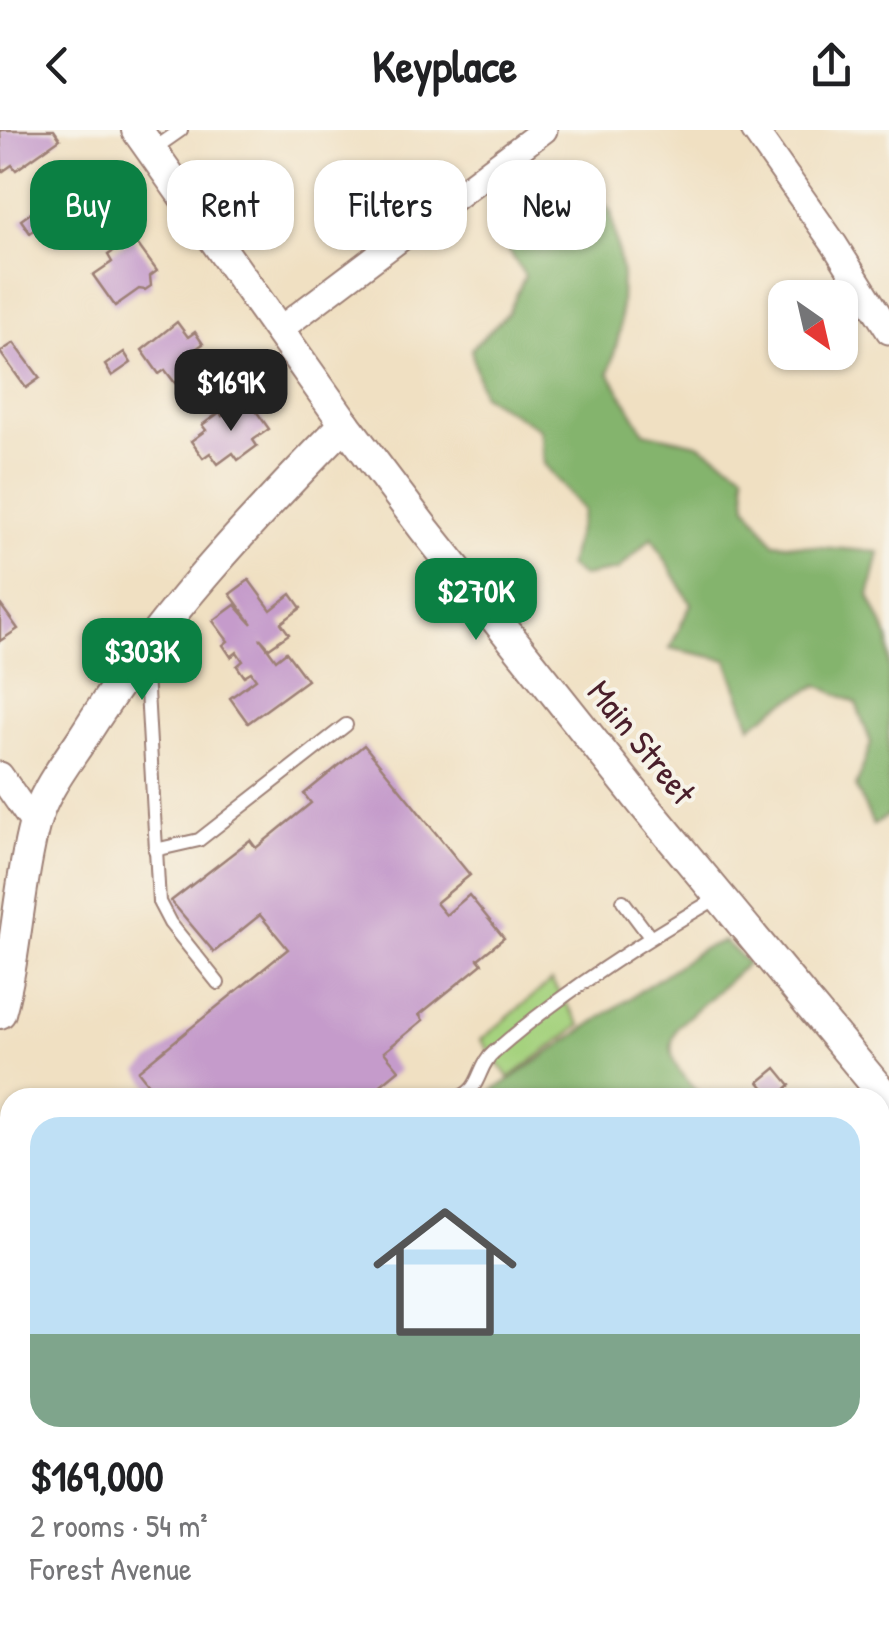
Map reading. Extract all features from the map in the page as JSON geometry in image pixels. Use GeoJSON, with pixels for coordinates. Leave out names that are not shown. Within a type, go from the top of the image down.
{"type":"FeatureCollection","features":[{"type":"Feature","properties":{"kind":"street"},"geometry":{"type":"LineString","coordinates":[[754,130],[889,331]]}},
{"type":"Feature","properties":{"kind":"street"},"geometry":{"type":"LineString","coordinates":[[467,187],[535,133]]}},
{"type":"Feature","properties":{"kind":"street","name":"Main Street"},"geometry":{"type":"LineString","coordinates":[[144,140],[345,424],[486,607],[878,1088]]}},
{"type":"Feature","properties":{"kind":"street"},"geometry":{"type":"LineString","coordinates":[[279,330],[385,250]]}},
{"type":"Feature","properties":{"kind":"street"},"geometry":{"type":"LineString","coordinates":[[0,1013],[34,824],[51,787],[144,649],[217,557],[345,424]]}},
{"type":"Feature","properties":{"kind":"street"},"geometry":{"type":"LineString","coordinates":[[0,775],[34,824]]}},
{"type":"Feature","properties":{"kind":"lane"},"geometry":{"type":"LineString","coordinates":[[144,140],[181,130]]}},
{"type":"Feature","properties":{"kind":"lane"},"geometry":{"type":"LineString","coordinates":[[144,649],[159,902],[162,912],[218,983]]}},
{"type":"Feature","properties":{"kind":"lane"},"geometry":{"type":"LineString","coordinates":[[155,850],[199,840],[346,725]]}},
{"type":"Feature","properties":{"kind":"lane"},"geometry":{"type":"LineString","coordinates":[[474,1088],[487,1058],[496,1050],[650,936],[720,897]]}},
{"type":"Feature","properties":{"kind":"lane"},"geometry":{"type":"LineString","coordinates":[[623,901],[650,936]]}},
{"type":"Feature","properties":{"kind":"green space"},"geometry":{"type":"Polygon","coordinates":[[[606,206],[611,212],[622,274],[620,331],[609,373],[644,432],[698,444],[744,472],[747,506],[774,543],[879,552],[869,596],[889,639],[889,815],[873,825],[856,787],[871,743],[856,703],[818,685],[751,726],[727,660],[670,648],[691,604],[652,537],[618,570],[582,576],[568,566],[583,510],[544,464],[540,429],[482,395],[471,349],[508,313],[525,276],[509,250],[606,250],[606,206]]]}},
{"type":"Feature","properties":{"kind":"green space"},"geometry":{"type":"Polygon","coordinates":[[[724,941],[748,963],[678,1026],[673,1037],[671,1048],[676,1066],[694,1088],[497,1088],[702,949],[724,941]]]}},
{"type":"Feature","properties":{"kind":"green space"},"geometry":{"type":"Polygon","coordinates":[[[551,981],[581,1025],[509,1078],[481,1040],[551,981]]]}},
{"type":"Feature","properties":{"kind":"building"},"geometry":{"type":"Polygon","coordinates":[[[0,130],[54,130],[60,139],[16,170],[12,165],[2,172],[0,130]]]}},
{"type":"Feature","properties":{"kind":"building"},"geometry":{"type":"Polygon","coordinates":[[[30,214],[30,233],[21,220],[30,214]]]}},
{"type":"Feature","properties":{"kind":"building"},"geometry":{"type":"Polygon","coordinates":[[[115,250],[142,250],[157,271],[150,276],[151,286],[139,289],[115,306],[93,275],[112,262],[108,255],[115,250]]]}},
{"type":"Feature","properties":{"kind":"building"},"geometry":{"type":"Polygon","coordinates":[[[177,322],[188,337],[195,332],[203,344],[197,348],[206,360],[175,383],[165,370],[159,374],[142,350],[177,322]]]}},
{"type":"Feature","properties":{"kind":"building"},"geometry":{"type":"Polygon","coordinates":[[[14,343],[40,378],[26,388],[0,352],[14,343]]]}},
{"type":"Feature","properties":{"kind":"building"},"geometry":{"type":"Polygon","coordinates":[[[124,352],[131,363],[112,376],[105,365],[124,352]]]}},
{"type":"Feature","properties":{"kind":"building"},"geometry":{"type":"Polygon","coordinates":[[[249,401],[269,429],[253,440],[257,446],[238,460],[233,453],[218,464],[210,453],[203,458],[191,441],[206,430],[202,425],[220,412],[222,416],[249,401]]]}},
{"type":"Feature","properties":{"kind":"building"},"geometry":{"type":"Polygon","coordinates":[[[249,580],[271,610],[291,594],[301,608],[281,623],[289,634],[269,648],[260,638],[276,660],[286,652],[307,680],[248,723],[230,698],[256,679],[251,672],[244,676],[237,666],[243,661],[237,652],[231,657],[223,645],[228,641],[213,621],[235,605],[252,624],[230,594],[249,580]]]}},
{"type":"Feature","properties":{"kind":"building"},"geometry":{"type":"Polygon","coordinates":[[[0,604],[18,629],[0,641],[0,604]]]}},
{"type":"Feature","properties":{"kind":"building"},"geometry":{"type":"Polygon","coordinates":[[[364,745],[470,875],[436,903],[446,915],[469,895],[504,938],[478,959],[482,964],[419,1015],[423,1020],[384,1052],[399,1070],[377,1088],[151,1088],[138,1071],[288,949],[260,915],[214,952],[171,901],[250,840],[256,848],[311,803],[304,794],[364,745]]]}},
{"type":"Feature","properties":{"kind":"building"},"geometry":{"type":"Polygon","coordinates":[[[776,1068],[790,1085],[764,1088],[759,1082],[776,1068]]]}}]}
